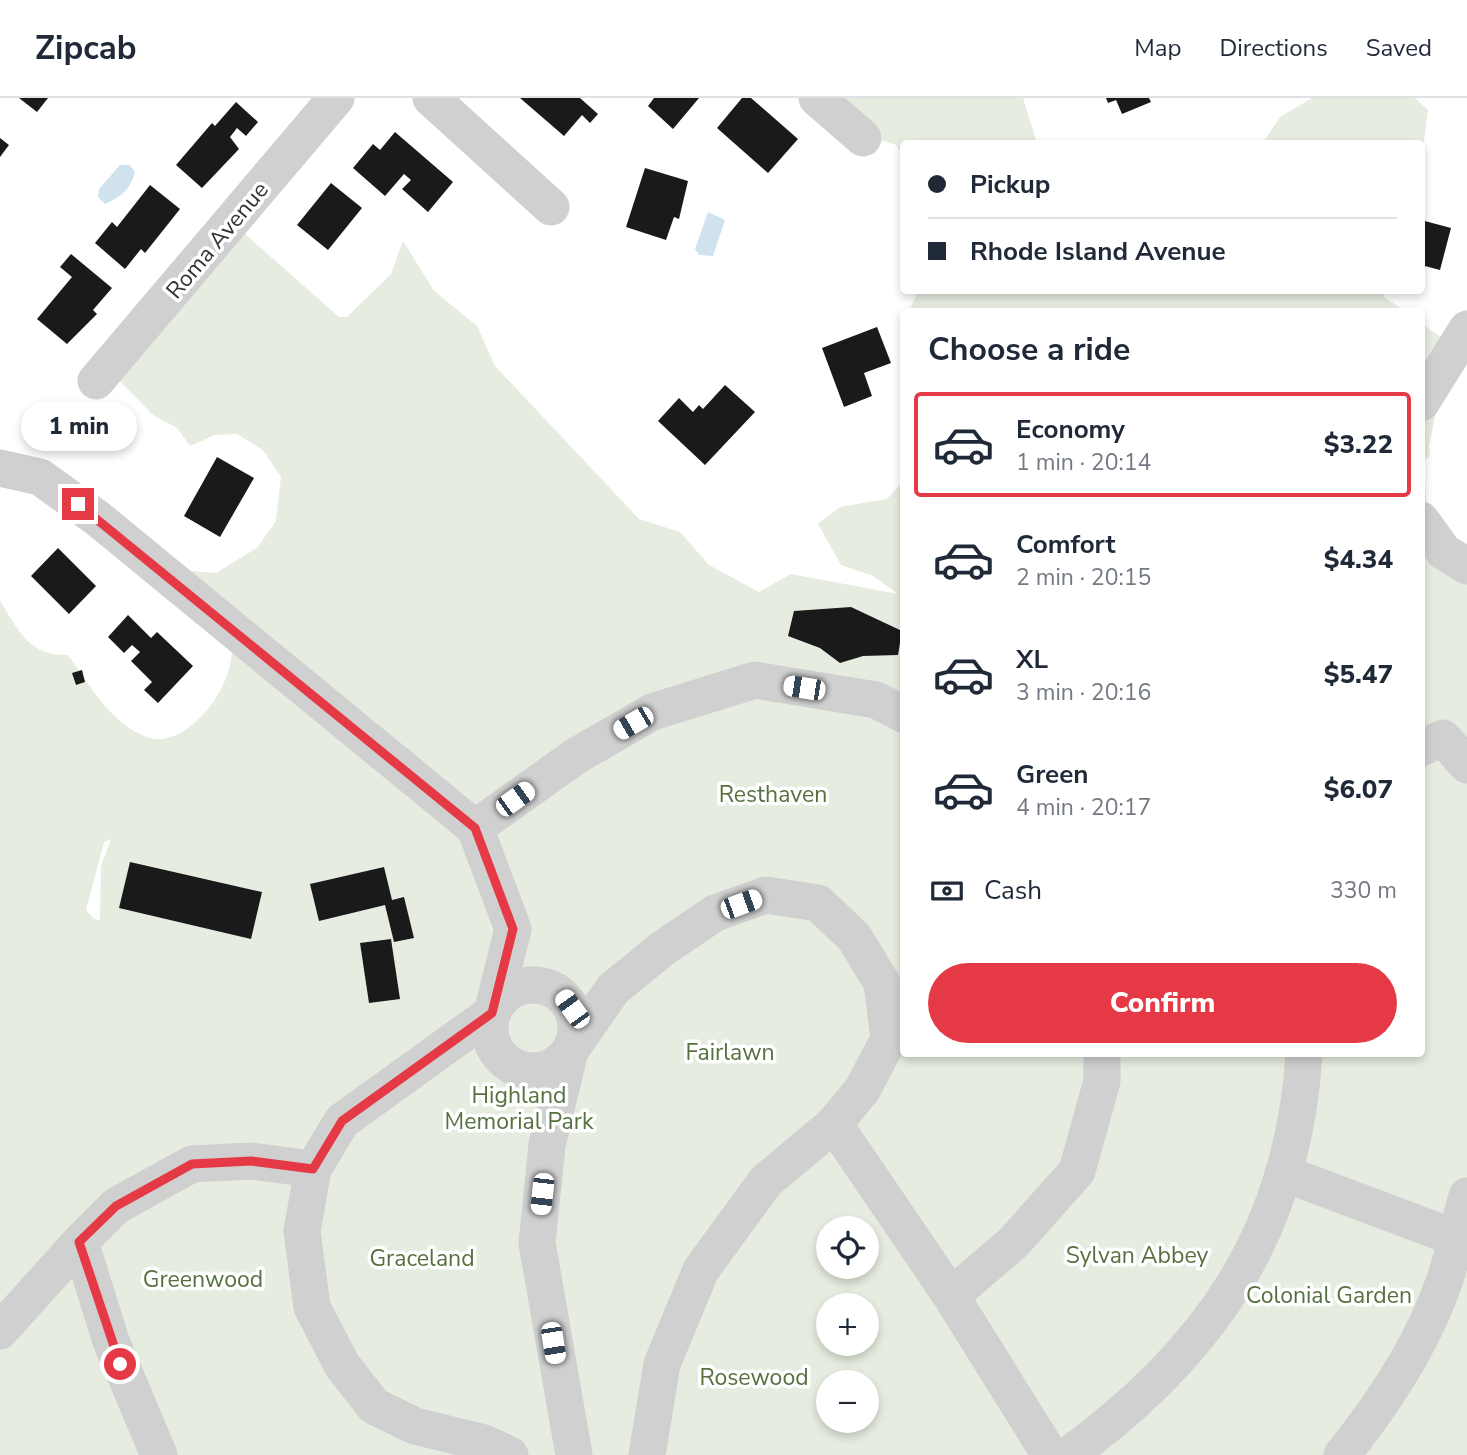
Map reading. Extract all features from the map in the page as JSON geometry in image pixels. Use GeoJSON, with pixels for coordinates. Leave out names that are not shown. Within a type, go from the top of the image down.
{"type":"FeatureCollection","features":[{"type":"Feature","properties":{"kind":"street","name":"Roma Avenue"},"geometry":{"type":"LineString","coordinates":[[96,380],[336,98]]}},
{"type":"Feature","properties":{"kind":"street"},"geometry":{"type":"LineString","coordinates":[[431,98],[551,207]]}},
{"type":"Feature","properties":{"kind":"street"},"geometry":{"type":"LineString","coordinates":[[817,98],[863,138]]}},
{"type":"Feature","properties":{"kind":"street"},"geometry":{"type":"LineString","coordinates":[[1425,397],[1467,329]]}},
{"type":"Feature","properties":{"kind":"street"},"geometry":{"type":"LineString","coordinates":[[0,468],[40,477],[97,518],[475,828],[513,929],[492,1013],[491,1041],[498,1054],[514,1067],[535,1072],[548,1069],[570,1051],[613,989],[715,913],[766,895],[818,904],[854,937],[882,983],[889,1039],[862,1090],[834,1124],[766,1181],[701,1270],[662,1364],[647,1455]]}},
{"type":"Feature","properties":{"kind":"street"},"geometry":{"type":"LineString","coordinates":[[1425,526],[1444,552],[1467,566]]}},
{"type":"Feature","properties":{"kind":"street"},"geometry":{"type":"LineString","coordinates":[[475,828],[576,756],[652,712],[755,680],[876,699],[900,712]]}},
{"type":"Feature","properties":{"kind":"street"},"geometry":{"type":"LineString","coordinates":[[1425,746],[1444,738],[1467,765]]}},
{"type":"Feature","properties":{"kind":"street"},"geometry":{"type":"LineString","coordinates":[[510,1455],[484,1443],[415,1426],[374,1406],[342,1365],[312,1307],[302,1231],[313,1169],[342,1121],[492,1013],[504,996],[523,986],[552,989],[572,1009],[576,1038],[570,1051],[547,1145],[537,1243],[574,1455]]}},
{"type":"Feature","properties":{"kind":"street"},"geometry":{"type":"LineString","coordinates":[[951,1296],[1013,1242],[1077,1171],[1102,1081],[1102,1057]]}},
{"type":"Feature","properties":{"kind":"street"},"geometry":{"type":"LineString","coordinates":[[1069,1455],[1111,1424],[1174,1364],[1223,1306],[1263,1234],[1283,1173],[1302,1082],[1304,1057]]}},
{"type":"Feature","properties":{"kind":"street"},"geometry":{"type":"LineString","coordinates":[[834,1124],[951,1296],[1050,1455]]}},
{"type":"Feature","properties":{"kind":"street"},"geometry":{"type":"LineString","coordinates":[[0,1331],[79,1242],[116,1206],[192,1164],[251,1161],[313,1169]]}},
{"type":"Feature","properties":{"kind":"street"},"geometry":{"type":"LineString","coordinates":[[1283,1173],[1455,1238]]}},
{"type":"Feature","properties":{"kind":"street"},"geometry":{"type":"LineString","coordinates":[[1342,1455],[1365,1426],[1413,1348],[1444,1281],[1467,1196]]}},
{"type":"Feature","properties":{"kind":"street"},"geometry":{"type":"LineString","coordinates":[[79,1242],[111,1341],[159,1455]]}},
{"type":"Feature","properties":{"kind":"green space"},"geometry":{"type":"Polygon","coordinates":[[[822,98],[1023,98],[1036,140],[900,140],[900,151],[896,145],[866,135],[822,98]]]}},
{"type":"Feature","properties":{"kind":"green space"},"geometry":{"type":"Polygon","coordinates":[[[1312,98],[1415,98],[1428,110],[1424,140],[1265,140],[1280,117],[1312,98]]]}},
{"type":"Feature","properties":{"kind":"green space","name":"Highland Memorial Park"},"geometry":{"type":"Polygon","coordinates":[[[236,226],[339,317],[347,317],[391,274],[403,241],[434,291],[477,326],[495,366],[639,519],[680,532],[709,565],[759,592],[791,574],[898,594],[873,576],[841,565],[818,524],[840,507],[887,499],[900,485],[900,1057],[1425,1057],[1425,481],[1426,502],[1435,532],[1467,559],[1467,1455],[0,1455],[0,601],[26,640],[44,651],[68,655],[110,711],[120,721],[144,736],[160,739],[176,735],[206,712],[226,678],[231,660],[231,645],[216,619],[180,570],[216,573],[257,548],[276,521],[281,477],[263,450],[237,434],[215,435],[190,446],[177,428],[153,415],[106,367],[236,226]],[[111,839],[104,842],[86,910],[94,919],[100,920],[101,866],[111,839]]]}},
{"type":"Feature","properties":{"kind":"green space"},"geometry":{"type":"Polygon","coordinates":[[[917,294],[1383,294],[1400,308],[910,308],[917,294]]]}},
{"type":"Feature","properties":{"kind":"green space","name":"Highland Memorial Park"},"geometry":{"type":"Polygon","coordinates":[[[1425,326],[1456,348],[1444,372],[1429,446],[1430,456],[1425,459],[1425,326]]]}},
{"type":"Feature","properties":{"kind":"water"},"geometry":{"type":"Polygon","coordinates":[[[120,165],[130,165],[135,172],[133,178],[124,192],[105,204],[98,197],[99,189],[120,165]]]}},
{"type":"Feature","properties":{"kind":"water"},"geometry":{"type":"Polygon","coordinates":[[[708,212],[725,220],[713,256],[699,255],[695,249],[708,212]]]}},
{"type":"Feature","properties":{"kind":"building"},"geometry":{"type":"Polygon","coordinates":[[[19,98],[48,98],[37,112],[19,98]]]}},
{"type":"Feature","properties":{"kind":"building"},"geometry":{"type":"Polygon","coordinates":[[[520,98],[580,98],[598,114],[590,123],[582,115],[564,136],[520,98]]]}},
{"type":"Feature","properties":{"kind":"building"},"geometry":{"type":"Polygon","coordinates":[[[654,98],[699,98],[673,129],[648,106],[654,98]]]}},
{"type":"Feature","properties":{"kind":"building"},"geometry":{"type":"Polygon","coordinates":[[[742,98],[751,98],[798,139],[768,173],[717,128],[742,98]]]}},
{"type":"Feature","properties":{"kind":"building"},"geometry":{"type":"Polygon","coordinates":[[[1106,98],[1149,98],[1151,102],[1122,114],[1116,100],[1108,103],[1106,98]]]}},
{"type":"Feature","properties":{"kind":"building"},"geometry":{"type":"Polygon","coordinates":[[[236,102],[258,122],[246,136],[237,128],[230,137],[239,149],[202,188],[176,165],[212,123],[215,126],[236,102]]]}},
{"type":"Feature","properties":{"kind":"building"},"geometry":{"type":"Polygon","coordinates":[[[395,132],[453,182],[428,212],[402,189],[411,180],[404,174],[385,196],[353,168],[373,144],[380,150],[395,132]]]}},
{"type":"Feature","properties":{"kind":"building"},"geometry":{"type":"Polygon","coordinates":[[[0,138],[9,145],[0,157],[0,138]]]}},
{"type":"Feature","properties":{"kind":"building"},"geometry":{"type":"Polygon","coordinates":[[[645,168],[688,181],[679,219],[674,217],[666,240],[626,227],[645,168]]]}},
{"type":"Feature","properties":{"kind":"building"},"geometry":{"type":"Polygon","coordinates":[[[331,183],[362,208],[328,250],[297,225],[331,183]]]}},
{"type":"Feature","properties":{"kind":"building"},"geometry":{"type":"Polygon","coordinates":[[[150,185],[180,209],[145,253],[141,249],[125,269],[95,243],[112,222],[117,227],[150,185]]]}},
{"type":"Feature","properties":{"kind":"building"},"geometry":{"type":"Polygon","coordinates":[[[1425,221],[1451,228],[1440,270],[1425,266],[1425,221]]]}},
{"type":"Feature","properties":{"kind":"building"},"geometry":{"type":"Polygon","coordinates":[[[71,254],[112,288],[93,310],[97,314],[67,344],[37,319],[72,277],[60,267],[71,254]]]}},
{"type":"Feature","properties":{"kind":"building"},"geometry":{"type":"Polygon","coordinates":[[[877,327],[891,363],[864,373],[872,396],[844,407],[822,348],[877,327]]]}},
{"type":"Feature","properties":{"kind":"building"},"geometry":{"type":"Polygon","coordinates":[[[725,385],[755,412],[705,465],[658,421],[679,398],[693,412],[699,405],[703,409],[725,385]]]}},
{"type":"Feature","properties":{"kind":"building"},"geometry":{"type":"Polygon","coordinates":[[[217,457],[254,478],[220,537],[184,516],[217,457]]]}},
{"type":"Feature","properties":{"kind":"building"},"geometry":{"type":"Polygon","coordinates":[[[58,548],[96,586],[69,614],[31,576],[58,548]]]}},
{"type":"Feature","properties":{"kind":"building"},"geometry":{"type":"Polygon","coordinates":[[[851,607],[900,630],[898,655],[863,656],[840,663],[820,648],[788,636],[794,611],[851,607]]]}},
{"type":"Feature","properties":{"kind":"building"},"geometry":{"type":"Polygon","coordinates":[[[128,615],[151,638],[157,632],[193,666],[158,703],[144,690],[152,682],[131,661],[140,652],[132,645],[124,653],[108,637],[128,615]]]}},
{"type":"Feature","properties":{"kind":"building"},"geometry":{"type":"Polygon","coordinates":[[[82,670],[85,682],[76,685],[72,673],[82,670]]]}},
{"type":"Feature","properties":{"kind":"building"},"geometry":{"type":"Polygon","coordinates":[[[130,862],[262,892],[251,939],[119,908],[130,862]]]}},
{"type":"Feature","properties":{"kind":"building"},"geometry":{"type":"Polygon","coordinates":[[[384,867],[392,900],[404,897],[414,938],[394,942],[385,905],[319,921],[310,884],[384,867]]]}},
{"type":"Feature","properties":{"kind":"building"},"geometry":{"type":"Polygon","coordinates":[[[391,939],[400,999],[369,1003],[360,943],[391,939]]]}},
{"type":"Feature","properties":{"kind":"route"},"geometry":{"type":"LineString","coordinates":[[78,504],[475,828],[513,929],[492,1013],[342,1121],[313,1169],[251,1161],[192,1164],[116,1206],[79,1242],[120,1364]]}},
{"type":"Feature","properties":{"kind":"park label","name":"Resthaven"},"geometry":{"type":"Point","coordinates":[773,794]}},
{"type":"Feature","properties":{"kind":"park label","name":"Fairlawn"},"geometry":{"type":"Point","coordinates":[730,1052]}},
{"type":"Feature","properties":{"kind":"park label","name":"Sylvan Abbey"},"geometry":{"type":"Point","coordinates":[1137,1255]}},
{"type":"Feature","properties":{"kind":"park label","name":"Graceland"},"geometry":{"type":"Point","coordinates":[422,1258]}},
{"type":"Feature","properties":{"kind":"park label","name":"Greenwood"},"geometry":{"type":"Point","coordinates":[203,1279]}},
{"type":"Feature","properties":{"kind":"park label","name":"Colonial Garden"},"geometry":{"type":"Point","coordinates":[1329,1295]}},
{"type":"Feature","properties":{"kind":"park label","name":"Rosewood"},"geometry":{"type":"Point","coordinates":[754,1377]}}]}
